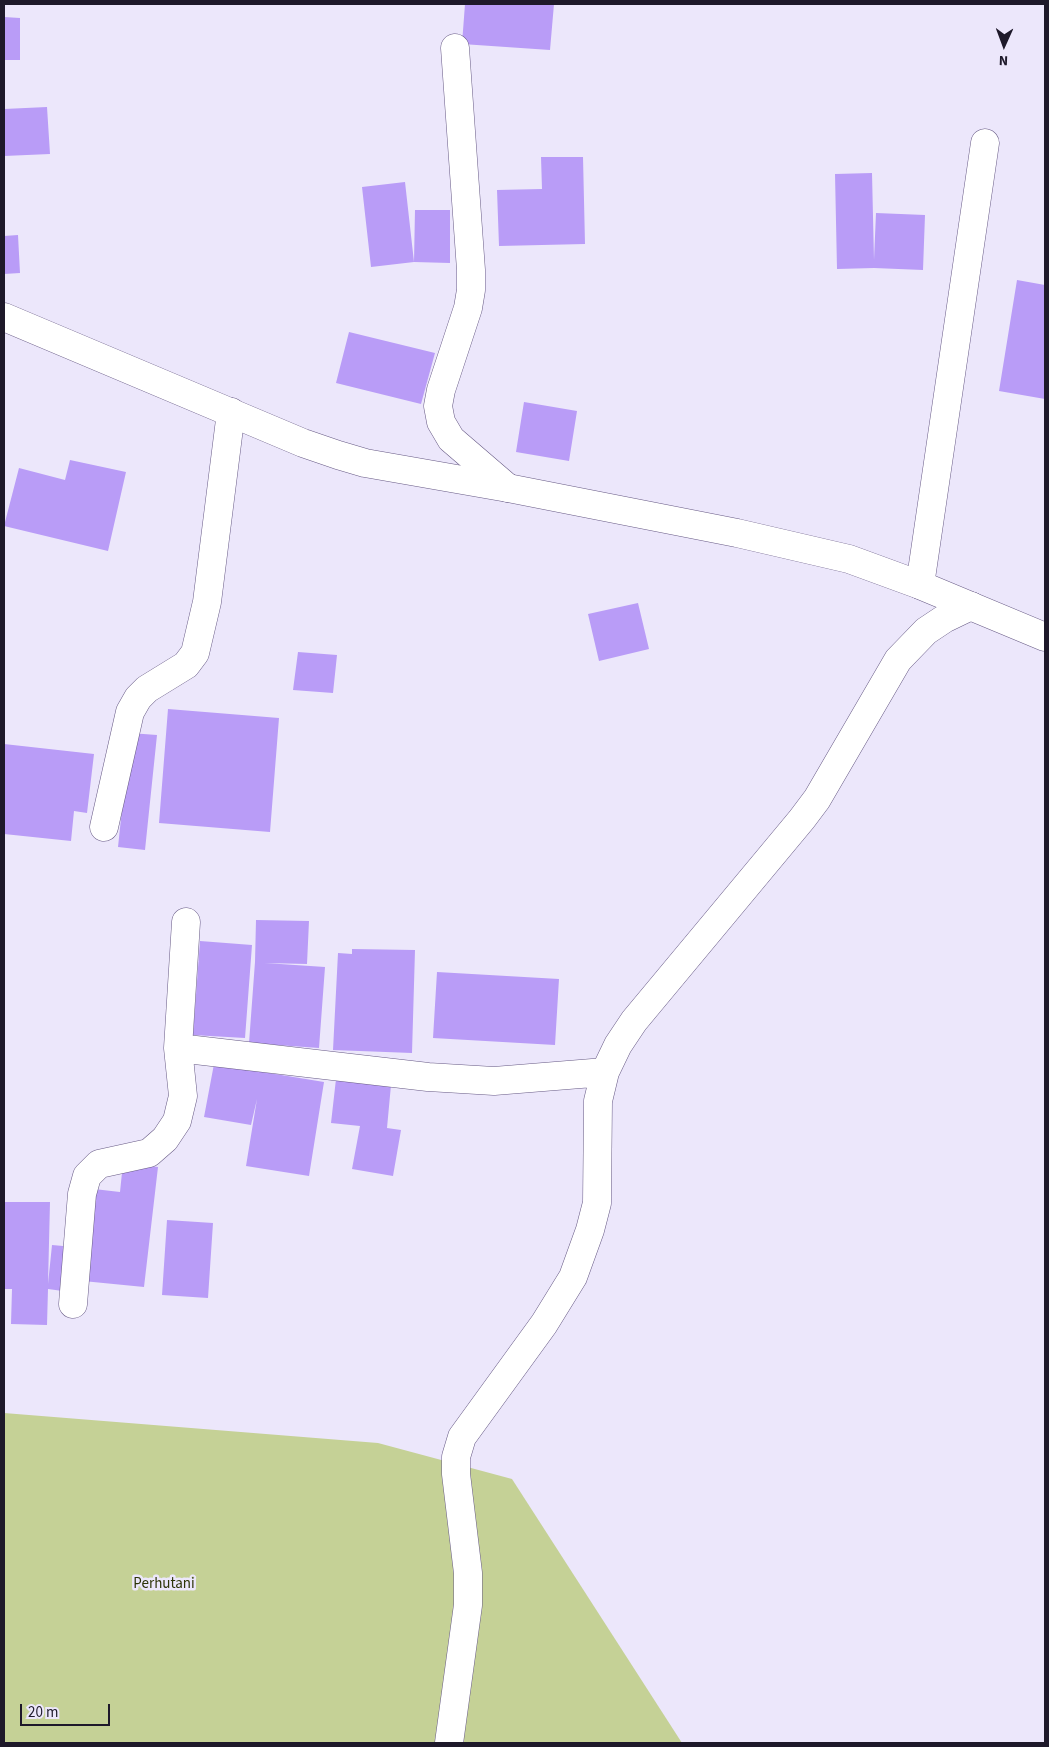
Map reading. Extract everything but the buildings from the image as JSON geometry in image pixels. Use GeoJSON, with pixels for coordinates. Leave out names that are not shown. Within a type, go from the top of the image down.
{"type":"FeatureCollection","features":[{"type":"Feature","properties":{"kind":"street"},"geometry":{"type":"LineString","coordinates":[[455,48],[471,290],[468,308],[441,390],[438,406],[441,422],[451,439],[508,488]]}},
{"type":"Feature","properties":{"kind":"street"},"geometry":{"type":"LineString","coordinates":[[920,585],[985,143]]}},
{"type":"Feature","properties":{"kind":"street"},"geometry":{"type":"LineString","coordinates":[[4,317],[303,443],[366,463],[508,488],[799,546],[850,559],[920,585],[1045,637]]}},
{"type":"Feature","properties":{"kind":"street"},"geometry":{"type":"LineString","coordinates":[[104,828],[130,712],[138,698],[147,689],[186,666],[195,653],[207,602],[231,412]]}},
{"type":"Feature","properties":{"kind":"street"},"geometry":{"type":"LineString","coordinates":[[449,1743],[468,1605],[468,1573],[456,1474],[456,1457],[462,1437],[544,1324],[573,1277],[590,1230],[597,1203],[598,1101],[605,1072],[618,1045],[634,1021],[817,799],[898,660],[926,631],[944,619],[971,606]]}},
{"type":"Feature","properties":{"kind":"street"},"geometry":{"type":"LineString","coordinates":[[73,1304],[82,1194],[86,1176],[99,1164],[149,1153],[165,1139],[177,1121],[183,1096],[178,1048],[186,922]]}},
{"type":"Feature","properties":{"kind":"street"},"geometry":{"type":"LineString","coordinates":[[178,1048],[418,1076],[494,1081],[605,1072]]}},
{"type":"Feature","properties":{"kind":"green space","name":"Perhutani"},"geometry":{"type":"Polygon","coordinates":[[[4,1413],[378,1443],[512,1479],[682,1743],[4,1743],[4,1413]]]}}]}
